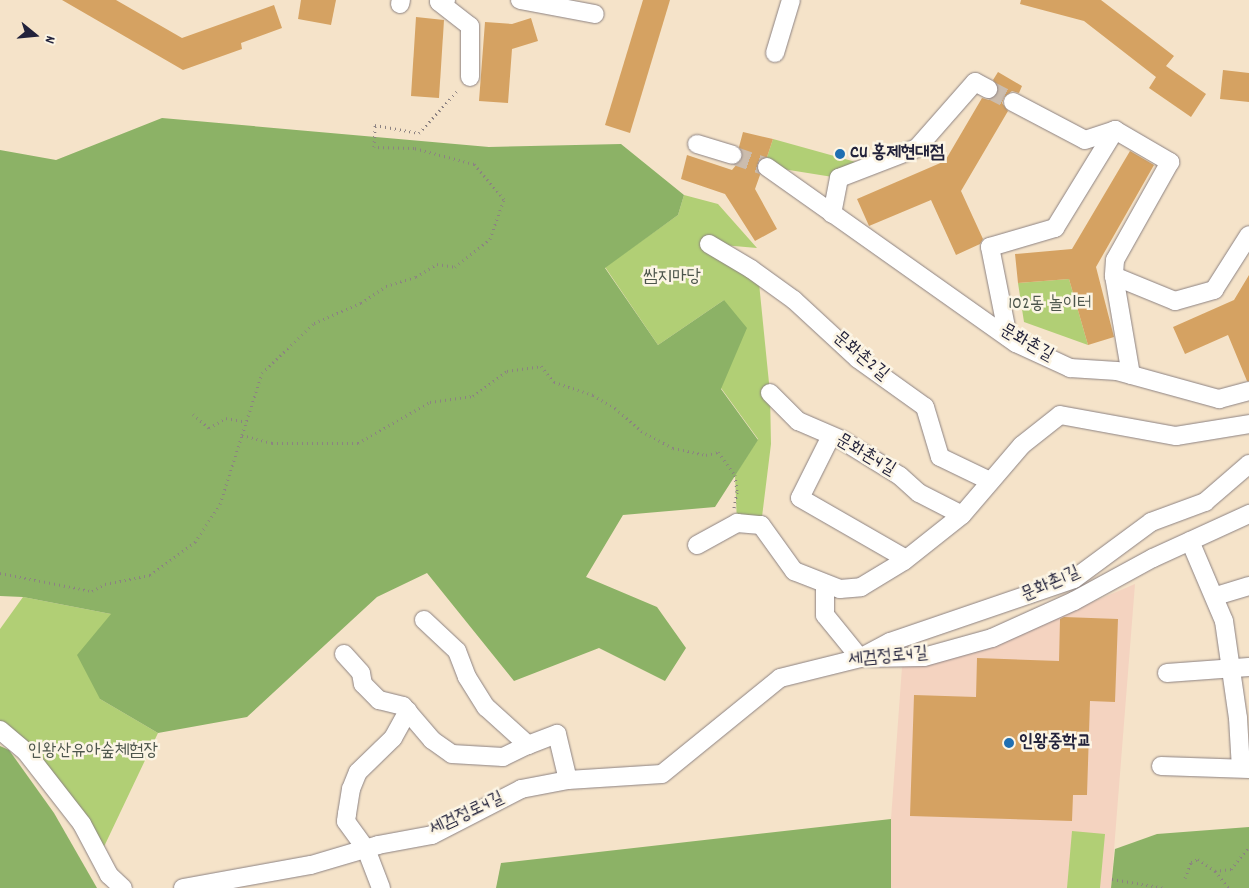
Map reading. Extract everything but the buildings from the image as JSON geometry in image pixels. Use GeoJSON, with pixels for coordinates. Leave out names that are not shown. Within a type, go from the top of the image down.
{"type":"FeatureCollection","features":[{"type":"Feature","properties":{"kind":"street"},"geometry":{"type":"LineString","coordinates":[[446,0],[439,2],[470,26],[470,77]]}},
{"type":"Feature","properties":{"kind":"street"},"geometry":{"type":"LineString","coordinates":[[520,0],[595,14]]}},
{"type":"Feature","properties":{"kind":"street"},"geometry":{"type":"LineString","coordinates":[[775,53],[790,0]]}},
{"type":"Feature","properties":{"kind":"street"},"geometry":{"type":"LineString","coordinates":[[832,214],[839,178],[917,148],[975,82],[988,89]]}},
{"type":"Feature","properties":{"kind":"street"},"geometry":{"type":"LineString","coordinates":[[1013,102],[1085,140],[1115,130],[1170,162],[1116,260],[1114,276],[1131,375]]}},
{"type":"Feature","properties":{"kind":"street"},"geometry":{"type":"LineString","coordinates":[[1008,337],[990,247],[1055,228],[1115,130]]}},
{"type":"Feature","properties":{"kind":"street"},"geometry":{"type":"LineString","coordinates":[[697,144],[732,155]]}},
{"type":"Feature","properties":{"kind":"street","name":"문화촌길"},"geometry":{"type":"LineString","coordinates":[[767,168],[784,174],[832,214],[1008,337],[1070,368],[1131,375],[1219,399],[1249,392]]}},
{"type":"Feature","properties":{"kind":"street"},"geometry":{"type":"LineString","coordinates":[[1114,276],[1175,301],[1214,290],[1249,235]]}},
{"type":"Feature","properties":{"kind":"street","name":"문화촌2길"},"geometry":{"type":"LineString","coordinates":[[709,244],[751,269],[794,300],[858,359],[924,407],[940,457],[990,481]]}},
{"type":"Feature","properties":{"kind":"street","name":"문화촌4길"},"geometry":{"type":"LineString","coordinates":[[770,393],[798,421],[831,436],[900,476],[919,493],[962,516]]}},
{"type":"Feature","properties":{"kind":"street"},"geometry":{"type":"LineString","coordinates":[[697,546],[737,523],[761,525],[794,571],[840,589],[860,587],[906,560],[962,516],[1022,445],[1060,415],[1176,436],[1249,424]]}},
{"type":"Feature","properties":{"kind":"street"},"geometry":{"type":"LineString","coordinates":[[831,436],[800,498],[906,560]]}},
{"type":"Feature","properties":{"kind":"street","name":"문화촌1길"},"geometry":{"type":"LineString","coordinates":[[860,658],[890,642],[1074,579],[1151,522],[1205,502],[1249,464]]}},
{"type":"Feature","properties":{"kind":"street","name":"세검정로4길"},"geometry":{"type":"LineString","coordinates":[[193,887],[311,865],[366,848],[432,834],[521,790],[568,780],[662,774],[780,678],[860,658],[924,656],[992,638],[1249,514]]}},
{"type":"Feature","properties":{"kind":"street"},"geometry":{"type":"LineString","coordinates":[[1161,766],[1245,769],[1224,621],[1216,596],[1190,541]]}},
{"type":"Feature","properties":{"kind":"street"},"geometry":{"type":"LineString","coordinates":[[824,584],[825,614],[860,658]]}},
{"type":"Feature","properties":{"kind":"street"},"geometry":{"type":"LineString","coordinates":[[1216,596],[1249,586]]}},
{"type":"Feature","properties":{"kind":"street"},"geometry":{"type":"LineString","coordinates":[[424,620],[458,651],[467,677],[486,707],[528,745]]}},
{"type":"Feature","properties":{"kind":"street"},"geometry":{"type":"LineString","coordinates":[[344,654],[361,673],[363,684],[379,700],[403,706],[432,740],[452,754],[503,757],[557,734],[568,780]]}},
{"type":"Feature","properties":{"kind":"street"},"geometry":{"type":"LineString","coordinates":[[1168,673],[1249,667]]}},
{"type":"Feature","properties":{"kind":"street"},"geometry":{"type":"LineString","coordinates":[[382,888],[366,848],[346,821],[351,789],[358,772],[393,738],[408,712]]}},
{"type":"Feature","properties":{"kind":"street"},"geometry":{"type":"LineString","coordinates":[[0,730],[26,752],[82,824],[109,876],[123,888]]}},
{"type":"Feature","properties":{"kind":"path"},"geometry":{"type":"LineString","coordinates":[[0,573],[92,591],[105,584],[150,575],[195,542],[220,504],[262,373],[314,323],[361,302],[386,286],[416,277],[437,264],[455,267],[490,239],[504,199],[474,164],[414,148],[374,147],[375,125],[419,133],[470,77]]}},
{"type":"Feature","properties":{"kind":"path"},"geometry":{"type":"LineString","coordinates":[[242,435],[272,443],[358,443],[430,402],[473,396],[507,371],[541,366],[554,382],[593,395],[615,408],[641,431],[673,448],[706,455],[718,452],[735,475],[737,492],[730,527]]}},
{"type":"Feature","properties":{"kind":"path"},"geometry":{"type":"LineString","coordinates":[[193,414],[209,428],[226,418],[246,422]]}},
{"type":"Feature","properties":{"kind":"path"},"geometry":{"type":"LineString","coordinates":[[1215,871],[1231,869],[1249,847]]}},
{"type":"Feature","properties":{"kind":"path"},"geometry":{"type":"LineString","coordinates":[[1185,878],[1191,862],[1198,859],[1215,871],[1229,888]]}},
{"type":"Feature","properties":{"kind":"path"},"geometry":{"type":"LineString","coordinates":[[1112,879],[1166,888]]}},
{"type":"Feature","properties":{"kind":"shaded area","name":"인왕중학교"},"geometry":{"type":"Polygon","coordinates":[[[1135,584],[1111,888],[891,888],[891,819],[902,667],[996,643],[1135,584]]]}},
{"type":"Feature","properties":{"kind":"green space"},"geometry":{"type":"Polygon","coordinates":[[[162,118],[489,147],[621,144],[684,195],[678,215],[605,268],[658,345],[724,300],[747,328],[721,389],[758,440],[715,507],[623,515],[586,577],[657,607],[686,648],[665,681],[599,648],[514,681],[427,573],[377,597],[247,717],[158,733],[100,699],[77,655],[111,614],[23,597],[0,596],[0,150],[56,160],[162,118]]]}},
{"type":"Feature","properties":{"kind":"green space"},"geometry":{"type":"Polygon","coordinates":[[[773,139],[863,164],[839,178],[764,166],[773,139]]]}},
{"type":"Feature","properties":{"kind":"green space","name":"쌈지마당"},"geometry":{"type":"Polygon","coordinates":[[[684,195],[718,204],[757,248],[711,244],[758,273],[770,393],[771,444],[761,525],[737,523],[735,475],[758,439],[721,388],[724,300],[658,345],[605,267],[678,215],[684,195]]]}},
{"type":"Feature","properties":{"kind":"green space","name":"102동 놀이터"},"geometry":{"type":"Polygon","coordinates":[[[1069,279],[1088,345],[1024,322],[1018,283],[1069,279]]]}},
{"type":"Feature","properties":{"kind":"green space","name":"인왕산유아숲체험장"},"geometry":{"type":"Polygon","coordinates":[[[23,597],[111,614],[100,699],[158,733],[101,853],[0,727],[0,629],[23,597]]]}},
{"type":"Feature","properties":{"kind":"green space"},"geometry":{"type":"Polygon","coordinates":[[[0,746],[9,750],[54,813],[97,888],[0,888],[0,746]]]}},
{"type":"Feature","properties":{"kind":"green space"},"geometry":{"type":"Polygon","coordinates":[[[891,819],[891,888],[496,888],[501,863],[891,819]]]}},
{"type":"Feature","properties":{"kind":"green space"},"geometry":{"type":"Polygon","coordinates":[[[1249,827],[1249,888],[1111,888],[1115,849],[1157,834],[1249,827]]]}},
{"type":"Feature","properties":{"kind":"green space"},"geometry":{"type":"Polygon","coordinates":[[[1072,831],[1105,834],[1100,888],[1067,888],[1072,831]]]}},
{"type":"Feature","properties":{"kind":"tunnel"},"geometry":{"type":"LineString","coordinates":[[988,89],[1013,102]]}},
{"type":"Feature","properties":{"kind":"tunnel"},"geometry":{"type":"LineString","coordinates":[[732,155],[767,167]]}},
{"type":"Feature","properties":{"kind":"place","name":"CU 홍제현대점"},"geometry":{"type":"Point","coordinates":[840,154]}},
{"type":"Feature","properties":{"kind":"place","name":"인왕중학교"},"geometry":{"type":"Point","coordinates":[1009,743]}}]}
